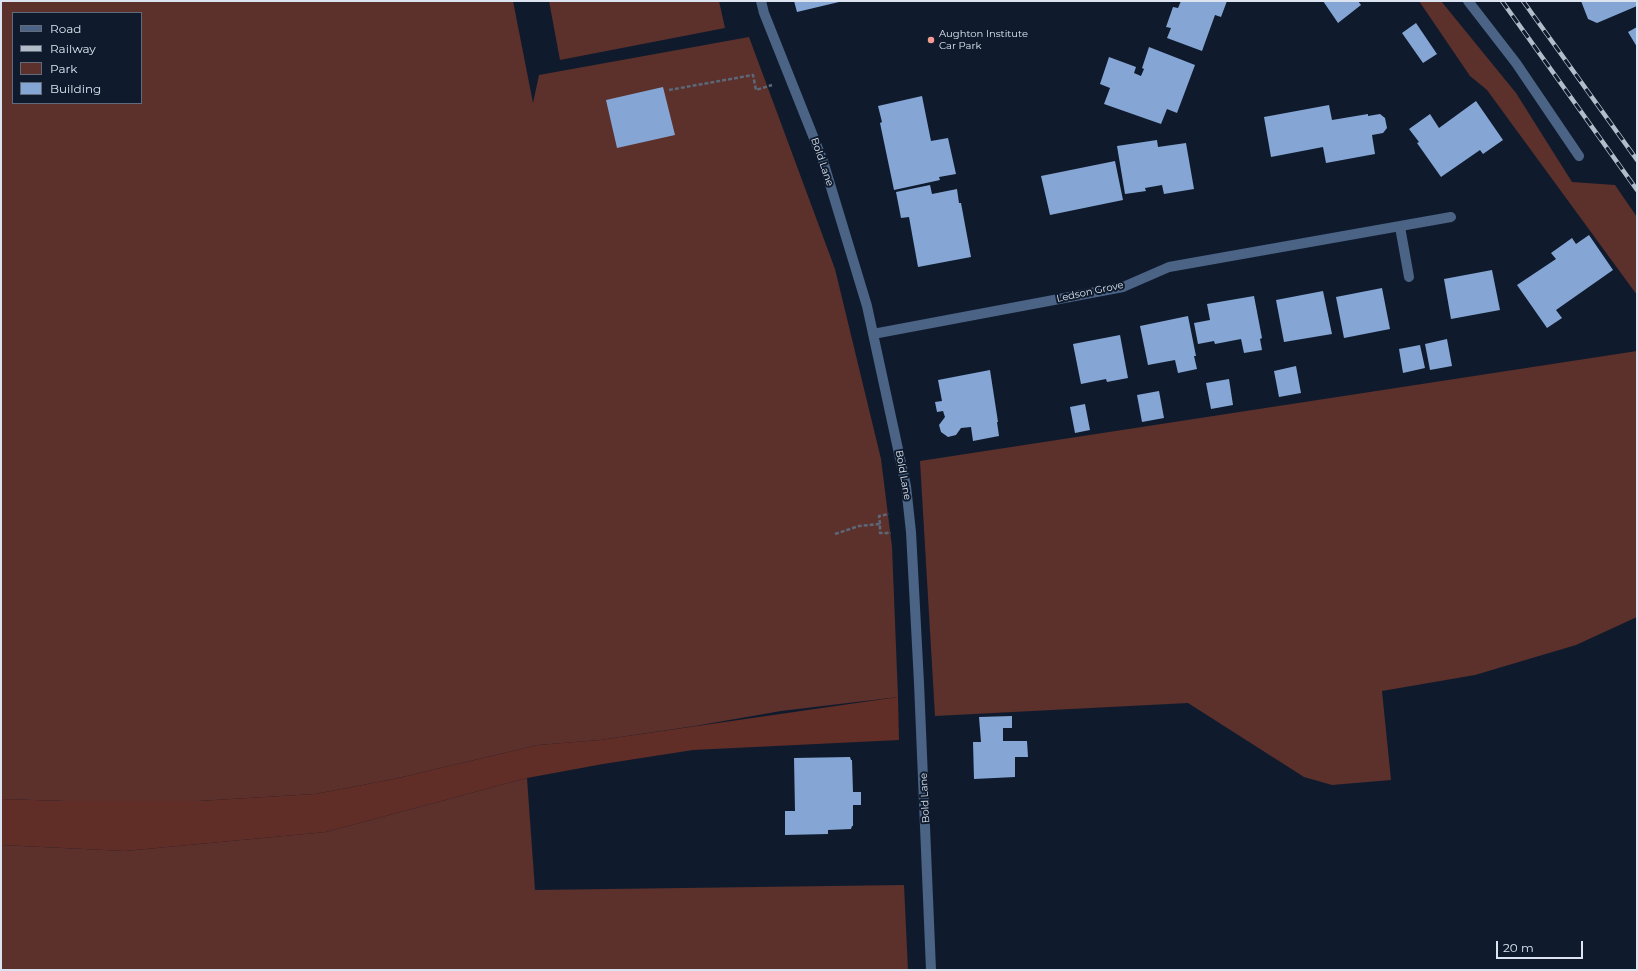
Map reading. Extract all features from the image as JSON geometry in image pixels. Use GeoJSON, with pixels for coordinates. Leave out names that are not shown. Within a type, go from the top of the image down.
{"type":"FeatureCollection","features":[{"type":"Feature","properties":{"kind":"street","name":"Bold Lane"},"geometry":{"type":"LineString","coordinates":[[761,1],[790,80],[823,162],[867,306],[902,463],[911,532],[926,825],[931,970]]}},
{"type":"Feature","properties":{"kind":"street"},"geometry":{"type":"LineString","coordinates":[[1468,1],[1516,63],[1579,156]]}},
{"type":"Feature","properties":{"kind":"street","name":"Ledson Grove"},"geometry":{"type":"LineString","coordinates":[[873,334],[1123,287],[1169,267],[1451,217]]}},
{"type":"Feature","properties":{"kind":"street"},"geometry":{"type":"LineString","coordinates":[[1400,227],[1409,277]]}},
{"type":"Feature","properties":{"kind":"path"},"geometry":{"type":"LineString","coordinates":[[669,90],[753,75],[756,90],[790,80]]}},
{"type":"Feature","properties":{"kind":"path"},"geometry":{"type":"LineString","coordinates":[[835,534],[859,526],[880,524],[880,533],[911,532]]}},
{"type":"Feature","properties":{"kind":"green space"},"geometry":{"type":"Polygon","coordinates":[[[1,1],[513,1],[533,103],[539,75],[749,37],[835,269],[881,459],[892,547],[898,697],[781,711],[695,726],[600,740],[538,745],[394,779],[315,794],[198,801],[65,801],[1,799],[1,1]]]}},
{"type":"Feature","properties":{"kind":"green space"},"geometry":{"type":"Polygon","coordinates":[[[549,1],[719,1],[725,28],[560,60],[549,1]]]}},
{"type":"Feature","properties":{"kind":"green space"},"geometry":{"type":"Polygon","coordinates":[[[1419,1],[1441,1],[1516,93],[1572,182],[1615,185],[1637,217],[1637,295],[1487,90],[1470,76],[1419,1]]]}},
{"type":"Feature","properties":{"kind":"green space"},"geometry":{"type":"Polygon","coordinates":[[[1637,351],[1637,617],[1576,645],[1475,675],[1382,691],[1391,780],[1332,785],[1304,777],[1188,703],[935,716],[920,461],[1637,351]]]}},
{"type":"Feature","properties":{"kind":"green space"},"geometry":{"type":"Polygon","coordinates":[[[527,778],[535,890],[904,885],[908,970],[1,970],[1,845],[125,851],[326,832],[527,778]]]}},
{"type":"Feature","properties":{"kind":"shaded area"},"geometry":{"type":"Polygon","coordinates":[[[898,697],[899,740],[693,750],[603,764],[527,778],[326,832],[125,851],[1,845],[1,799],[65,801],[198,801],[315,794],[394,779],[538,745],[600,740],[898,697]]]}},
{"type":"Feature","properties":{"kind":"building"},"geometry":{"type":"Polygon","coordinates":[[[794,1],[839,1],[839,2],[797,12],[794,1]]]}},
{"type":"Feature","properties":{"kind":"building"},"geometry":{"type":"Polygon","coordinates":[[[1181,1],[1227,1],[1221,17],[1215,15],[1202,51],[1167,38],[1171,28],[1166,27],[1173,7],[1178,8],[1181,1]]]}},
{"type":"Feature","properties":{"kind":"building"},"geometry":{"type":"Polygon","coordinates":[[[1323,1],[1358,1],[1361,5],[1338,23],[1323,1]]]}},
{"type":"Feature","properties":{"kind":"building"},"geometry":{"type":"Polygon","coordinates":[[[1581,1],[1637,1],[1637,6],[1597,23],[1588,19],[1581,1]]]}},
{"type":"Feature","properties":{"kind":"building"},"geometry":{"type":"Polygon","coordinates":[[[1416,23],[1437,54],[1423,63],[1402,33],[1416,23]]]}},
{"type":"Feature","properties":{"kind":"building"},"geometry":{"type":"Polygon","coordinates":[[[1637,27],[1637,47],[1628,32],[1637,27]]]}},
{"type":"Feature","properties":{"kind":"building"},"geometry":{"type":"Polygon","coordinates":[[[1149,47],[1195,65],[1177,113],[1167,109],[1161,124],[1104,104],[1110,88],[1100,84],[1109,57],[1136,67],[1134,73],[1141,76],[1149,47]]]}},
{"type":"Feature","properties":{"kind":"building"},"geometry":{"type":"Polygon","coordinates":[[[663,87],[675,135],[617,148],[606,100],[663,87]]]}},
{"type":"Feature","properties":{"kind":"building"},"geometry":{"type":"Polygon","coordinates":[[[922,96],[931,141],[948,138],[956,174],[939,177],[940,180],[894,190],[880,123],[882,122],[878,106],[922,96]]]}},
{"type":"Feature","properties":{"kind":"building"},"geometry":{"type":"Polygon","coordinates":[[[1476,101],[1503,140],[1483,154],[1480,150],[1441,177],[1409,129],[1430,114],[1439,128],[1476,101]]]}},
{"type":"Feature","properties":{"kind":"building"},"geometry":{"type":"Polygon","coordinates":[[[1329,105],[1332,120],[1368,114],[1368,116],[1380,114],[1385,118],[1387,128],[1383,133],[1372,135],[1375,154],[1326,163],[1323,147],[1271,157],[1264,117],[1329,105]]]}},
{"type":"Feature","properties":{"kind":"building"},"geometry":{"type":"Polygon","coordinates":[[[1157,140],[1158,147],[1186,143],[1194,189],[1164,194],[1162,185],[1145,188],[1146,191],[1125,194],[1117,146],[1157,140]]]}},
{"type":"Feature","properties":{"kind":"building"},"geometry":{"type":"Polygon","coordinates":[[[1115,161],[1123,200],[1050,215],[1041,176],[1115,161]]]}},
{"type":"Feature","properties":{"kind":"building"},"geometry":{"type":"Polygon","coordinates":[[[930,185],[932,194],[957,189],[971,257],[918,267],[909,217],[901,218],[896,192],[930,185]]]}},
{"type":"Feature","properties":{"kind":"building"},"geometry":{"type":"Polygon","coordinates":[[[1589,235],[1613,270],[1556,310],[1562,318],[1547,328],[1517,285],[1556,259],[1551,253],[1572,238],[1576,244],[1589,235]]]}},
{"type":"Feature","properties":{"kind":"building"},"geometry":{"type":"Polygon","coordinates":[[[1492,270],[1500,310],[1451,319],[1444,279],[1492,270]]]}},
{"type":"Feature","properties":{"kind":"building"},"geometry":{"type":"Polygon","coordinates":[[[1382,288],[1390,329],[1344,338],[1336,297],[1382,288]]]}},
{"type":"Feature","properties":{"kind":"building"},"geometry":{"type":"Polygon","coordinates":[[[1323,291],[1332,334],[1284,342],[1276,300],[1323,291]]]}},
{"type":"Feature","properties":{"kind":"building"},"geometry":{"type":"Polygon","coordinates":[[[1254,296],[1262,338],[1260,339],[1262,350],[1244,353],[1241,339],[1215,344],[1214,341],[1198,344],[1194,323],[1210,320],[1207,304],[1254,296]]]}},
{"type":"Feature","properties":{"kind":"building"},"geometry":{"type":"Polygon","coordinates":[[[1188,316],[1197,369],[1178,373],[1175,360],[1148,365],[1140,326],[1188,316]]]}},
{"type":"Feature","properties":{"kind":"building"},"geometry":{"type":"Polygon","coordinates":[[[1120,335],[1128,378],[1107,382],[1106,379],[1081,384],[1073,344],[1120,335]]]}},
{"type":"Feature","properties":{"kind":"building"},"geometry":{"type":"Polygon","coordinates":[[[1447,339],[1452,366],[1430,370],[1425,344],[1447,339]]]}},
{"type":"Feature","properties":{"kind":"building"},"geometry":{"type":"Polygon","coordinates":[[[1420,345],[1425,368],[1403,373],[1399,349],[1420,345]]]}},
{"type":"Feature","properties":{"kind":"building"},"geometry":{"type":"Polygon","coordinates":[[[1296,366],[1301,393],[1279,397],[1274,371],[1296,366]]]}},
{"type":"Feature","properties":{"kind":"building"},"geometry":{"type":"Polygon","coordinates":[[[990,370],[999,436],[973,441],[971,427],[961,428],[956,435],[948,437],[941,432],[939,425],[945,417],[943,411],[937,412],[935,402],[942,401],[938,380],[990,370]]]}},
{"type":"Feature","properties":{"kind":"building"},"geometry":{"type":"Polygon","coordinates":[[[1229,379],[1233,405],[1211,409],[1206,383],[1229,379]]]}},
{"type":"Feature","properties":{"kind":"building"},"geometry":{"type":"Polygon","coordinates":[[[1159,391],[1164,418],[1142,422],[1137,395],[1159,391]]]}},
{"type":"Feature","properties":{"kind":"building"},"geometry":{"type":"Polygon","coordinates":[[[1085,404],[1090,430],[1075,433],[1070,407],[1085,404]]]}},
{"type":"Feature","properties":{"kind":"building"},"geometry":{"type":"Polygon","coordinates":[[[1012,716],[1012,728],[1003,728],[1003,741],[1027,741],[1028,757],[1015,757],[1015,777],[974,779],[973,742],[981,742],[979,717],[1012,716]]]}},
{"type":"Feature","properties":{"kind":"building"},"geometry":{"type":"Polygon","coordinates":[[[850,757],[852,760],[853,792],[861,792],[861,805],[853,805],[853,826],[851,829],[828,830],[828,834],[785,835],[785,811],[795,811],[794,758],[850,757]]]}},
{"type":"Feature","properties":{"kind":"railway"},"geometry":{"type":"LineString","coordinates":[[1502,1],[1637,190]]}},
{"type":"Feature","properties":{"kind":"railway"},"geometry":{"type":"LineString","coordinates":[[1523,1],[1637,160]]}},
{"type":"Feature","properties":{"kind":"place","name":"Aughton Institute Car Park"},"geometry":{"type":"Point","coordinates":[931,40]}}]}
